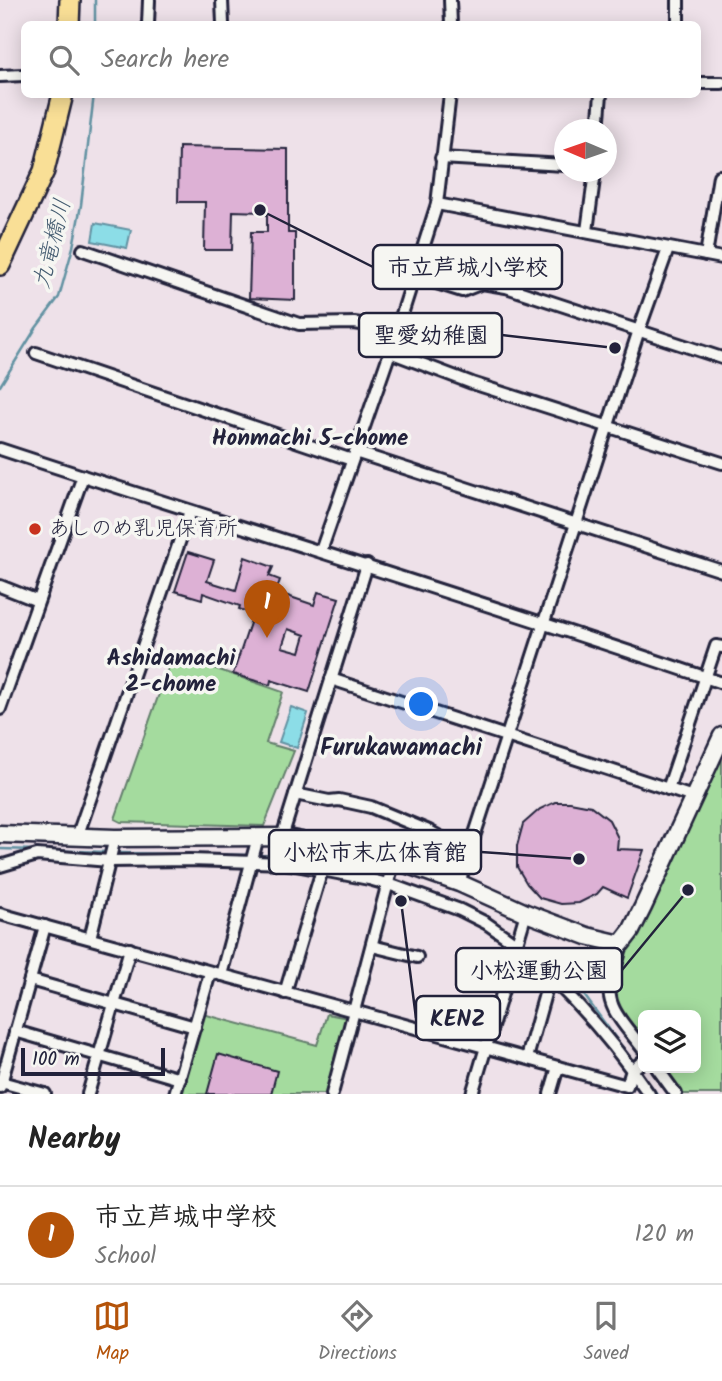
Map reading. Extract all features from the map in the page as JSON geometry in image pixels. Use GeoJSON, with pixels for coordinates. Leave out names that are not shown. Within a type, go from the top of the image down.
{"type":"FeatureCollection","features":[{"type":"Feature","properties":{"kind":"highway"},"geometry":{"type":"LineString","coordinates":[[69,21],[70,0]]}},
{"type":"Feature","properties":{"kind":"highway"},"geometry":{"type":"LineString","coordinates":[[0,265],[44,171],[62,98]]}},
{"type":"Feature","properties":{"kind":"street"},"geometry":{"type":"LineString","coordinates":[[148,21],[149,0]]}},
{"type":"Feature","properties":{"kind":"street"},"geometry":{"type":"LineString","coordinates":[[222,0],[223,21]]}},
{"type":"Feature","properties":{"kind":"street"},"geometry":{"type":"LineString","coordinates":[[450,0],[451,21]]}},
{"type":"Feature","properties":{"kind":"street"},"geometry":{"type":"LineString","coordinates":[[678,0],[678,21]]}},
{"type":"Feature","properties":{"kind":"street"},"geometry":{"type":"LineString","coordinates":[[0,76],[21,75]]}},
{"type":"Feature","properties":{"kind":"street"},"geometry":{"type":"LineString","coordinates":[[701,83],[722,83]]}},
{"type":"Feature","properties":{"kind":"street"},"geometry":{"type":"LineString","coordinates":[[321,551],[390,352],[437,204],[449,98]]}},
{"type":"Feature","properties":{"kind":"street"},"geometry":{"type":"LineString","coordinates":[[599,119],[601,98]]}},
{"type":"Feature","properties":{"kind":"street"},"geometry":{"type":"LineString","coordinates":[[441,158],[554,164]]}},
{"type":"Feature","properties":{"kind":"street"},"geometry":{"type":"LineString","coordinates":[[706,255],[719,176],[722,177]]}},
{"type":"Feature","properties":{"kind":"street"},"geometry":{"type":"LineString","coordinates":[[587,231],[594,182]]}},
{"type":"Feature","properties":{"kind":"street"},"geometry":{"type":"LineString","coordinates":[[437,204],[722,258]]}},
{"type":"Feature","properties":{"kind":"street"},"geometry":{"type":"LineString","coordinates":[[459,883],[639,330],[668,249]]}},
{"type":"Feature","properties":{"kind":"street"},"geometry":{"type":"LineString","coordinates":[[83,250],[299,324],[354,323],[395,332]]}},
{"type":"Feature","properties":{"kind":"street"},"geometry":{"type":"LineString","coordinates":[[414,276],[462,291],[482,283],[506,287],[722,358]]}},
{"type":"Feature","properties":{"kind":"street"},"geometry":{"type":"LineString","coordinates":[[390,352],[472,383],[722,463]]}},
{"type":"Feature","properties":{"kind":"street"},"geometry":{"type":"LineString","coordinates":[[36,353],[354,456],[577,522],[722,571]]}},
{"type":"Feature","properties":{"kind":"street"},"geometry":{"type":"LineString","coordinates":[[0,449],[545,622],[722,683]]}},
{"type":"Feature","properties":{"kind":"street"},"geometry":{"type":"LineString","coordinates":[[0,709],[83,476]]}},
{"type":"Feature","properties":{"kind":"street"},"geometry":{"type":"LineString","coordinates":[[77,836],[190,511]]}},
{"type":"Feature","properties":{"kind":"street"},"geometry":{"type":"LineString","coordinates":[[282,837],[367,565]]}},
{"type":"Feature","properties":{"kind":"street"},"geometry":{"type":"LineString","coordinates":[[0,586],[38,601]]}},
{"type":"Feature","properties":{"kind":"street"},"geometry":{"type":"LineString","coordinates":[[668,789],[716,646],[722,648]]}},
{"type":"Feature","properties":{"kind":"street"},"geometry":{"type":"LineString","coordinates":[[331,680],[693,797]]}},
{"type":"Feature","properties":{"kind":"street"},"geometry":{"type":"LineString","coordinates":[[638,1042],[612,1007],[608,995],[621,944],[643,907],[722,736]]}},
{"type":"Feature","properties":{"kind":"street"},"geometry":{"type":"LineString","coordinates":[[295,794],[371,807],[429,831],[469,853]]}},
{"type":"Feature","properties":{"kind":"street"},"geometry":{"type":"LineString","coordinates":[[0,834],[115,838],[282,837],[394,860],[459,883],[471,905],[486,923],[550,976],[637,1066],[649,1094]]}},
{"type":"Feature","properties":{"kind":"street"},"geometry":{"type":"LineString","coordinates":[[175,1094],[195,1027],[216,974],[258,837]]}},
{"type":"Feature","properties":{"kind":"street"},"geometry":{"type":"LineString","coordinates":[[90,938],[115,838]]}},
{"type":"Feature","properties":{"kind":"street"},"geometry":{"type":"LineString","coordinates":[[0,866],[37,855],[109,861],[285,863],[388,884],[471,905],[526,914],[587,936],[621,944]]}},
{"type":"Feature","properties":{"kind":"street"},"geometry":{"type":"LineString","coordinates":[[332,1094],[394,860]]}},
{"type":"Feature","properties":{"kind":"street"},"geometry":{"type":"LineString","coordinates":[[285,993],[322,870]]}},
{"type":"Feature","properties":{"kind":"street"},"geometry":{"type":"LineString","coordinates":[[0,914],[627,1086],[637,1066]]}},
{"type":"Feature","properties":{"kind":"street"},"geometry":{"type":"LineString","coordinates":[[472,1094],[526,914]]}},
{"type":"Feature","properties":{"kind":"street"},"geometry":{"type":"LineString","coordinates":[[45,926],[1,1084],[45,1094]]}},
{"type":"Feature","properties":{"kind":"street"},"geometry":{"type":"LineString","coordinates":[[372,946],[417,957]]}},
{"type":"Feature","properties":{"kind":"street"},"geometry":{"type":"LineString","coordinates":[[88,1094],[130,949]]}},
{"type":"Feature","properties":{"kind":"street"},"geometry":{"type":"LineString","coordinates":[[527,1058],[550,976]]}},
{"type":"Feature","properties":{"kind":"street"},"geometry":{"type":"LineString","coordinates":[[30,980],[195,1027]]}},
{"type":"Feature","properties":{"kind":"street"},"geometry":{"type":"LineString","coordinates":[[15,1031],[180,1079]]}},
{"type":"Feature","properties":{"kind":"street"},"geometry":{"type":"LineString","coordinates":[[551,1094],[558,1067]]}},
{"type":"Feature","properties":{"kind":"street"},"geometry":{"type":"LineString","coordinates":[[661,1073],[676,1094]]}},
{"type":"Feature","properties":{"kind":"green space"},"geometry":{"type":"Polygon","coordinates":[[[173,654],[283,692],[266,743],[294,751],[264,826],[121,822],[115,819],[173,654]]]}},
{"type":"Feature","properties":{"kind":"green space"},"geometry":{"type":"Polygon","coordinates":[[[722,736],[722,1094],[682,1094],[667,1073],[701,1073],[701,1010],[638,1010],[638,1034],[617,1004],[613,982],[722,736]]]}},
{"type":"Feature","properties":{"kind":"green space"},"geometry":{"type":"Polygon","coordinates":[[[203,1014],[317,1045],[327,1014],[348,1018],[327,1094],[181,1094],[203,1014]]]}},
{"type":"Feature","properties":{"kind":"water"},"geometry":{"type":"Polygon","coordinates":[[[95,223],[131,230],[127,248],[92,241],[95,223]]]}},
{"type":"Feature","properties":{"kind":"water"},"geometry":{"type":"Polygon","coordinates":[[[291,707],[308,713],[297,748],[279,742],[291,707]]]}},
{"type":"Feature","properties":{"kind":"building"},"geometry":{"type":"Polygon","coordinates":[[[179,147],[288,149],[288,233],[295,233],[295,300],[249,298],[251,232],[267,232],[267,212],[233,211],[232,250],[204,250],[205,202],[178,202],[179,147]]]}},
{"type":"Feature","properties":{"kind":"building"},"geometry":{"type":"Polygon","coordinates":[[[188,552],[214,560],[207,581],[236,590],[245,557],[273,567],[269,576],[280,580],[276,592],[314,605],[318,592],[339,598],[309,692],[271,680],[270,685],[233,674],[253,614],[239,609],[240,606],[203,593],[202,599],[175,591],[188,552]],[[288,629],[282,647],[300,652],[305,635],[288,629]]]}},
{"type":"Feature","properties":{"kind":"building"},"geometry":{"type":"Polygon","coordinates":[[[555,802],[591,806],[609,820],[618,838],[617,849],[644,850],[627,898],[603,887],[597,894],[579,903],[561,904],[540,898],[527,884],[517,867],[517,846],[523,824],[540,809],[555,802]]]}},
{"type":"Feature","properties":{"kind":"building"},"geometry":{"type":"Polygon","coordinates":[[[218,1054],[277,1071],[271,1094],[207,1094],[218,1054]]]}},
{"type":"Feature","properties":{"kind":"waterway","name":"九竜橋川"},"geometry":{"type":"LineString","coordinates":[[95,0],[95,21]]}},
{"type":"Feature","properties":{"kind":"waterway","name":"九竜橋川"},"geometry":{"type":"LineString","coordinates":[[0,386],[59,297],[81,205],[94,98]]}},
{"type":"Feature","properties":{"kind":"waterway"},"geometry":{"type":"LineString","coordinates":[[0,849],[36,850]]}},
{"type":"Feature","properties":{"kind":"waterway"},"geometry":{"type":"LineString","coordinates":[[43,850],[106,852]]}},
{"type":"Feature","properties":{"kind":"waterway"},"geometry":{"type":"LineString","coordinates":[[118,853],[248,855]]}},
{"type":"Feature","properties":{"kind":"waterway"},"geometry":{"type":"LineString","coordinates":[[260,855],[336,864],[386,877]]}},
{"type":"Feature","properties":{"kind":"waterway"},"geometry":{"type":"LineString","coordinates":[[394,880],[462,904],[475,912]]}},
{"type":"Feature","properties":{"kind":"waterway"},"geometry":{"type":"LineString","coordinates":[[496,924],[514,935]]}},
{"type":"Feature","properties":{"kind":"waterway"},"geometry":{"type":"LineString","coordinates":[[522,940],[584,995],[634,1063]]}},
{"type":"Feature","properties":{"kind":"waterway"},"geometry":{"type":"LineString","coordinates":[[641,1073],[657,1094]]}},
{"type":"Feature","properties":{"kind":"place","name":"市立芦城小学校"},"geometry":{"type":"Point","coordinates":[260,210]}},
{"type":"Feature","properties":{"kind":"place","name":"聖愛幼稚園"},"geometry":{"type":"Point","coordinates":[615,348]}},
{"type":"Feature","properties":{"kind":"place","name":"あしのめ乳児保育所"},"geometry":{"type":"Point","coordinates":[35,529]}},
{"type":"Feature","properties":{"kind":"place","name":"市立芦城中学校"},"geometry":{"type":"Point","coordinates":[267,638]}},
{"type":"Feature","properties":{"kind":"place","name":"小松市末広体育館"},"geometry":{"type":"Point","coordinates":[579,859]}},
{"type":"Feature","properties":{"kind":"place","name":"小松運動公園"},"geometry":{"type":"Point","coordinates":[688,890]}},
{"type":"Feature","properties":{"kind":"place","name":"KENZ"},"geometry":{"type":"Point","coordinates":[401,901]}},
{"type":"Feature","properties":{"kind":"district","name":"Honmachi 5-chome"},"geometry":{"type":"Point","coordinates":[310,439]}},
{"type":"Feature","properties":{"kind":"district","name":"Ashidamachi 2-chome"},"geometry":{"type":"Point","coordinates":[171,672]}},
{"type":"Feature","properties":{"kind":"district","name":"Furukawamachi"},"geometry":{"type":"Point","coordinates":[401,748]}}]}
